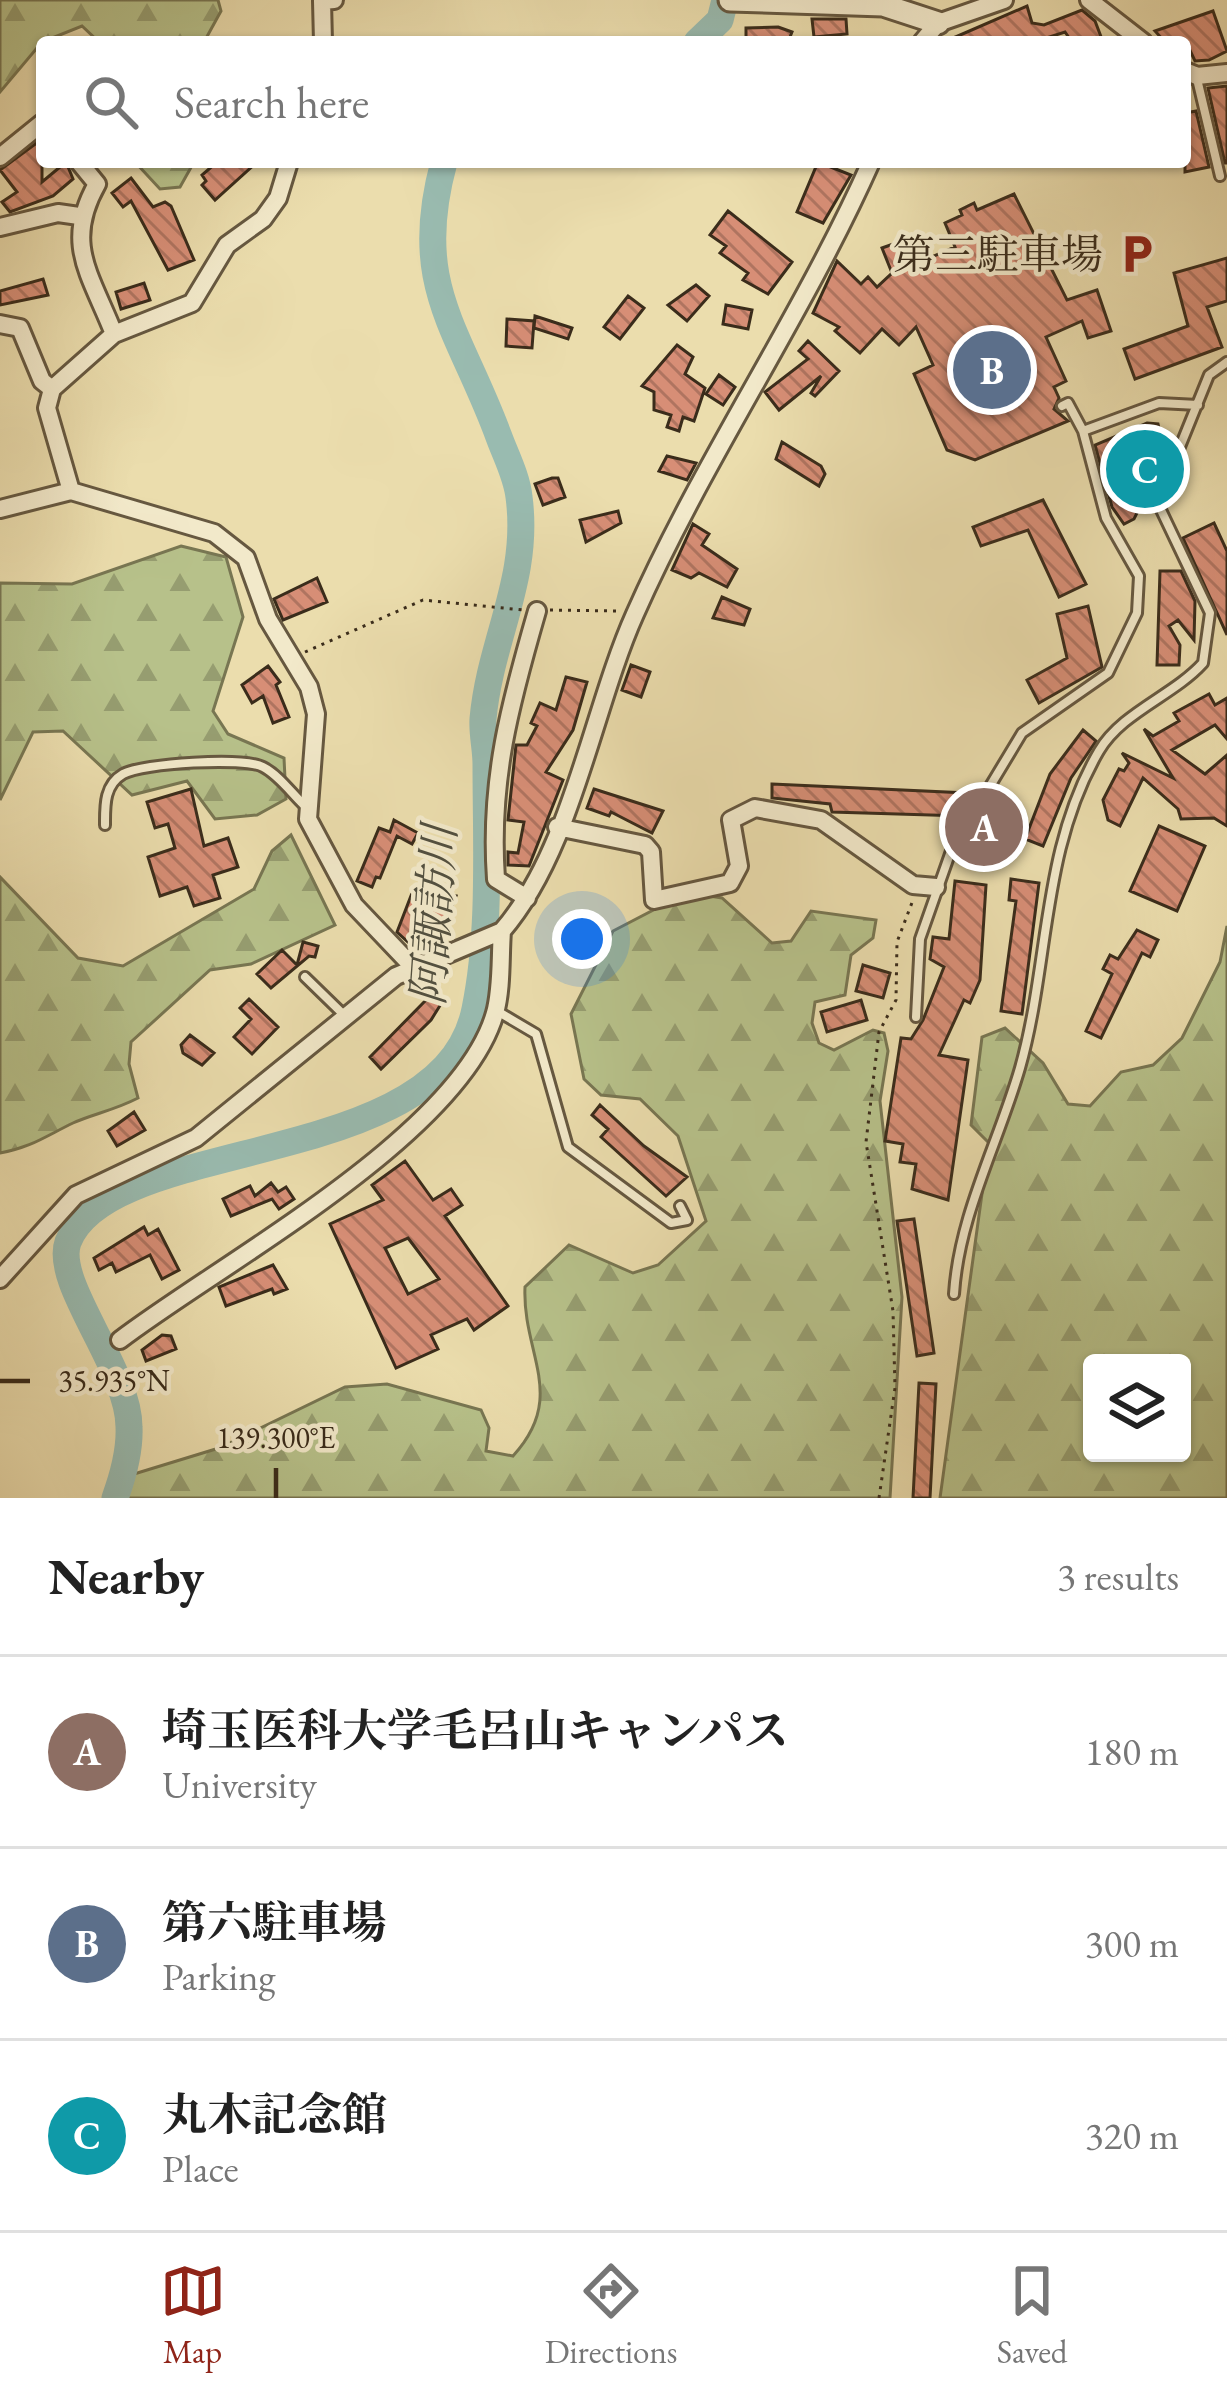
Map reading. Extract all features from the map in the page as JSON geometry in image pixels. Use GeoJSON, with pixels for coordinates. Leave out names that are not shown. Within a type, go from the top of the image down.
{"type":"FeatureCollection","features":[{"type":"Feature","properties":{"kind":"street"},"geometry":{"type":"LineString","coordinates":[[323,36],[322,1],[334,0]]}},
{"type":"Feature","properties":{"kind":"street"},"geometry":{"type":"LineString","coordinates":[[927,36],[938,23],[1004,0]]}},
{"type":"Feature","properties":{"kind":"street"},"geometry":{"type":"LineString","coordinates":[[1089,0],[1135,36]]}},
{"type":"Feature","properties":{"kind":"street"},"geometry":{"type":"LineString","coordinates":[[747,1],[883,5],[938,23]]}},
{"type":"Feature","properties":{"kind":"street"},"geometry":{"type":"LineString","coordinates":[[1191,73],[1227,73]]}},
{"type":"Feature","properties":{"kind":"street"},"geometry":{"type":"LineString","coordinates":[[0,157],[36,129]]}},
{"type":"Feature","properties":{"kind":"street"},"geometry":{"type":"LineString","coordinates":[[85,168],[97,184],[79,216],[85,261],[114,334]]}},
{"type":"Feature","properties":{"kind":"street"},"geometry":{"type":"LineString","coordinates":[[71,490],[47,408],[52,388],[114,334],[192,303],[227,245],[263,219],[278,198],[287,168]]}},
{"type":"Feature","properties":{"kind":"street"},"geometry":{"type":"LineString","coordinates":[[0,1279],[76,1195],[196,1138],[412,966],[495,934],[526,898],[636,612],[868,168]]}},
{"type":"Feature","properties":{"kind":"street"},"geometry":{"type":"LineString","coordinates":[[0,227],[58,213],[79,216]]}},
{"type":"Feature","properties":{"kind":"street"},"geometry":{"type":"LineString","coordinates":[[0,324],[20,328],[32,363],[52,388]]}},
{"type":"Feature","properties":{"kind":"street"},"geometry":{"type":"LineString","coordinates":[[0,509],[71,490],[196,526],[231,544],[246,558],[268,619],[309,687],[316,714],[314,773],[304,806],[354,905],[412,966]]}},
{"type":"Feature","properties":{"kind":"street"},"geometry":{"type":"LineString","coordinates":[[526,898],[496,879],[491,813],[508,709],[537,611]]}},
{"type":"Feature","properties":{"kind":"street"},"geometry":{"type":"LineString","coordinates":[[557,826],[645,845],[651,852],[653,900],[730,883],[740,866],[731,820],[755,808],[821,820],[927,887]]}},
{"type":"Feature","properties":{"kind":"street"},"geometry":{"type":"LineString","coordinates":[[120,1340],[168,1304],[291,1228],[426,1112],[477,1052],[496,1011],[495,934]]}},
{"type":"Feature","properties":{"kind":"lane"},"geometry":{"type":"LineString","coordinates":[[1191,73],[1220,176]]}},
{"type":"Feature","properties":{"kind":"lane"},"geometry":{"type":"LineString","coordinates":[[954,1294],[957,1246],[1004,1120],[1037,1002],[1052,870],[1072,810],[1102,746],[1203,663],[1210,613],[1161,510],[1160,496],[1209,375],[1227,362]]}},
{"type":"Feature","properties":{"kind":"lane"},"geometry":{"type":"LineString","coordinates":[[916,1018],[917,954],[939,897],[927,887],[1022,733],[1108,673],[1137,613],[1138,576],[1093,484],[1083,431],[1068,403],[1062,406]]}},
{"type":"Feature","properties":{"kind":"lane"},"geometry":{"type":"LineString","coordinates":[[1083,431],[1159,403],[1198,406]]}},
{"type":"Feature","properties":{"kind":"lane"},"geometry":{"type":"LineString","coordinates":[[104,825],[110,788],[122,775],[148,768],[241,761],[262,766],[304,806]]}},
{"type":"Feature","properties":{"kind":"lane"},"geometry":{"type":"LineString","coordinates":[[305,977],[345,1016]]}},
{"type":"Feature","properties":{"kind":"lane"},"geometry":{"type":"LineString","coordinates":[[496,1011],[536,1034],[568,1147],[670,1223],[687,1220],[680,1206]]}},
{"type":"Feature","properties":{"kind":"path"},"geometry":{"type":"LineString","coordinates":[[292,658],[334,634],[423,600],[537,611],[636,612]]}},
{"type":"Feature","properties":{"kind":"path"},"geometry":{"type":"LineString","coordinates":[[879,1498],[895,1388],[893,1326],[866,1142],[879,1032],[896,1000],[897,942],[927,887]]}},
{"type":"Feature","properties":{"kind":"green space"},"geometry":{"type":"Polygon","coordinates":[[[0,0],[218,0],[221,11],[207,36],[93,36],[82,26],[57,36],[36,36],[36,49],[0,92],[0,0]]]}},
{"type":"Feature","properties":{"kind":"green space"},"geometry":{"type":"Polygon","coordinates":[[[141,168],[191,168],[180,187],[160,189],[141,168]]]}},
{"type":"Feature","properties":{"kind":"green space"},"geometry":{"type":"Polygon","coordinates":[[[181,546],[226,557],[243,617],[213,711],[228,734],[284,758],[286,799],[257,815],[215,819],[187,781],[132,795],[63,731],[33,732],[0,800],[0,583],[72,584],[181,546]]]}},
{"type":"Feature","properties":{"kind":"green space"},"geometry":{"type":"Polygon","coordinates":[[[291,835],[335,925],[251,964],[210,970],[131,1042],[129,1064],[138,1098],[0,1153],[0,877],[78,958],[123,966],[254,889],[272,851],[291,835]]]}},
{"type":"Feature","properties":{"kind":"green space"},"geometry":{"type":"Polygon","coordinates":[[[703,895],[722,898],[772,943],[791,941],[811,911],[876,920],[873,938],[851,955],[845,995],[815,1002],[812,1023],[819,1043],[834,1050],[873,1030],[884,1033],[888,1051],[880,1101],[902,1297],[890,1498],[127,1498],[134,1474],[219,1448],[345,1387],[387,1384],[481,1410],[489,1428],[486,1451],[513,1456],[538,1414],[540,1394],[525,1287],[569,1245],[633,1273],[658,1265],[706,1221],[678,1136],[640,1099],[601,1095],[584,1079],[571,1014],[613,931],[667,903],[703,895]]]}},
{"type":"Feature","properties":{"kind":"green space"},"geometry":{"type":"Polygon","coordinates":[[[1227,926],[1227,1498],[940,1498],[989,1143],[971,1125],[982,1037],[1005,1028],[1043,1063],[1068,1104],[1090,1106],[1121,1072],[1153,1065],[1182,1038],[1220,962],[1227,926]]]}},
{"type":"Feature","properties":{"kind":"building"},"geometry":{"type":"Polygon","coordinates":[[[1027,6],[1032,23],[1044,25],[1082,10],[1095,21],[1101,36],[1068,36],[1065,32],[958,36],[1027,6]]]}},
{"type":"Feature","properties":{"kind":"building"},"geometry":{"type":"Polygon","coordinates":[[[1213,11],[1227,51],[1195,61],[1191,36],[1160,36],[1155,31],[1213,11]]]}},
{"type":"Feature","properties":{"kind":"building"},"geometry":{"type":"Polygon","coordinates":[[[812,19],[846,19],[847,34],[814,36],[812,19]]]}},
{"type":"Feature","properties":{"kind":"building"},"geometry":{"type":"Polygon","coordinates":[[[778,27],[792,32],[790,36],[746,36],[746,28],[778,27]]]}},
{"type":"Feature","properties":{"kind":"building"},"geometry":{"type":"Polygon","coordinates":[[[1227,86],[1227,163],[1225,163],[1208,88],[1227,86]]]}},
{"type":"Feature","properties":{"kind":"building"},"geometry":{"type":"Polygon","coordinates":[[[1196,111],[1209,167],[1185,172],[1191,168],[1191,112],[1196,111]]]}},
{"type":"Feature","properties":{"kind":"building"},"geometry":{"type":"Polygon","coordinates":[[[36,143],[36,168],[42,168],[42,182],[59,168],[68,168],[73,179],[53,196],[10,212],[2,202],[17,192],[0,170],[36,143]]]}},
{"type":"Feature","properties":{"kind":"building"},"geometry":{"type":"Polygon","coordinates":[[[210,168],[250,168],[215,200],[202,185],[206,181],[202,175],[210,168]]]}},
{"type":"Feature","properties":{"kind":"building"},"geometry":{"type":"Polygon","coordinates":[[[815,168],[851,175],[823,223],[797,212],[815,168]]]}},
{"type":"Feature","properties":{"kind":"building"},"geometry":{"type":"Polygon","coordinates":[[[131,178],[153,207],[165,202],[171,206],[194,260],[168,270],[131,201],[123,207],[112,193],[131,178]]]}},
{"type":"Feature","properties":{"kind":"building"},"geometry":{"type":"Polygon","coordinates":[[[1014,194],[1067,300],[1097,290],[1111,331],[1088,338],[1082,321],[1046,337],[1066,381],[1054,387],[1059,398],[1054,409],[1068,421],[975,460],[947,450],[914,374],[933,365],[916,327],[899,345],[882,329],[860,353],[835,331],[839,327],[813,313],[837,261],[861,284],[868,277],[877,287],[892,273],[882,248],[919,235],[927,259],[955,247],[945,223],[962,215],[960,210],[974,203],[977,210],[1014,194]]]}},
{"type":"Feature","properties":{"kind":"building"},"geometry":{"type":"Polygon","coordinates":[[[728,211],[792,262],[768,294],[743,280],[748,273],[720,253],[726,246],[710,235],[728,211]]]}},
{"type":"Feature","properties":{"kind":"building"},"geometry":{"type":"Polygon","coordinates":[[[1227,258],[1227,301],[1207,307],[1222,347],[1135,379],[1124,349],[1188,326],[1174,273],[1227,258]]]}},
{"type":"Feature","properties":{"kind":"building"},"geometry":{"type":"Polygon","coordinates":[[[43,279],[48,295],[0,305],[0,291],[43,279]]]}},
{"type":"Feature","properties":{"kind":"building"},"geometry":{"type":"Polygon","coordinates":[[[144,283],[150,300],[121,309],[116,292],[144,283]]]}},
{"type":"Feature","properties":{"kind":"building"},"geometry":{"type":"Polygon","coordinates":[[[696,285],[709,296],[687,321],[668,305],[696,285]]]}},
{"type":"Feature","properties":{"kind":"building"},"geometry":{"type":"Polygon","coordinates":[[[628,296],[644,308],[620,339],[604,327],[628,296]]]}},
{"type":"Feature","properties":{"kind":"building"},"geometry":{"type":"Polygon","coordinates":[[[726,305],[752,310],[748,329],[723,324],[726,305]]]}},
{"type":"Feature","properties":{"kind":"building"},"geometry":{"type":"Polygon","coordinates":[[[535,316],[572,328],[568,339],[534,328],[535,316]]]}},
{"type":"Feature","properties":{"kind":"building"},"geometry":{"type":"Polygon","coordinates":[[[507,319],[534,321],[532,348],[506,346],[507,319]]]}},
{"type":"Feature","properties":{"kind":"building"},"geometry":{"type":"Polygon","coordinates":[[[808,341],[839,371],[815,396],[811,393],[821,376],[779,410],[765,392],[808,359],[799,351],[808,341]]]}},
{"type":"Feature","properties":{"kind":"building"},"geometry":{"type":"Polygon","coordinates":[[[677,345],[693,357],[685,374],[705,388],[694,421],[683,417],[679,431],[667,427],[671,415],[654,410],[654,392],[642,386],[677,345]]]}},
{"type":"Feature","properties":{"kind":"building"},"geometry":{"type":"Polygon","coordinates":[[[719,375],[735,387],[723,405],[706,394],[719,375]]]}},
{"type":"Feature","properties":{"kind":"building"},"geometry":{"type":"Polygon","coordinates":[[[1147,423],[1158,424],[1161,437],[1172,442],[1134,519],[1124,524],[1112,507],[1095,445],[1147,423]]]}},
{"type":"Feature","properties":{"kind":"building"},"geometry":{"type":"Polygon","coordinates":[[[782,442],[821,466],[825,474],[819,486],[776,459],[782,442]]]}},
{"type":"Feature","properties":{"kind":"building"},"geometry":{"type":"Polygon","coordinates":[[[667,456],[696,463],[687,480],[659,471],[667,456]]]}},
{"type":"Feature","properties":{"kind":"building"},"geometry":{"type":"Polygon","coordinates":[[[558,478],[565,497],[543,505],[535,484],[558,478]]]}},
{"type":"Feature","properties":{"kind":"building"},"geometry":{"type":"Polygon","coordinates":[[[1043,500],[1086,584],[1059,597],[1028,530],[981,546],[973,527],[1043,500]]]}},
{"type":"Feature","properties":{"kind":"building"},"geometry":{"type":"Polygon","coordinates":[[[618,511],[621,523],[586,542],[580,520],[618,511]]]}},
{"type":"Feature","properties":{"kind":"building"},"geometry":{"type":"Polygon","coordinates":[[[1214,523],[1227,551],[1227,635],[1183,538],[1214,523]]]}},
{"type":"Feature","properties":{"kind":"building"},"geometry":{"type":"Polygon","coordinates":[[[693,524],[709,534],[702,545],[737,569],[727,587],[699,573],[691,578],[672,570],[693,524]]]}},
{"type":"Feature","properties":{"kind":"building"},"geometry":{"type":"Polygon","coordinates":[[[1160,571],[1181,571],[1195,601],[1194,640],[1178,620],[1169,626],[1180,645],[1179,665],[1157,665],[1160,571]]]}},
{"type":"Feature","properties":{"kind":"building"},"geometry":{"type":"Polygon","coordinates":[[[317,578],[327,602],[283,620],[274,599],[317,578]]]}},
{"type":"Feature","properties":{"kind":"building"},"geometry":{"type":"Polygon","coordinates":[[[722,597],[750,609],[744,625],[713,618],[722,597]]]}},
{"type":"Feature","properties":{"kind":"building"},"geometry":{"type":"Polygon","coordinates":[[[1088,606],[1102,667],[1039,703],[1027,680],[1067,658],[1057,614],[1088,606]]]}},
{"type":"Feature","properties":{"kind":"building"},"geometry":{"type":"Polygon","coordinates":[[[631,665],[650,672],[641,697],[622,690],[631,665]]]}},
{"type":"Feature","properties":{"kind":"building"},"geometry":{"type":"Polygon","coordinates":[[[268,666],[280,682],[276,685],[289,717],[273,723],[263,696],[252,703],[242,685],[268,666]]]}},
{"type":"Feature","properties":{"kind":"building"},"geometry":{"type":"Polygon","coordinates":[[[566,677],[587,682],[573,730],[546,772],[563,780],[529,866],[508,865],[508,852],[518,853],[524,822],[508,820],[516,745],[527,745],[537,726],[531,723],[540,703],[556,710],[566,677]]]}},
{"type":"Feature","properties":{"kind":"building"},"geometry":{"type":"Polygon","coordinates":[[[1209,694],[1215,705],[1227,698],[1227,739],[1215,725],[1172,750],[1205,774],[1227,755],[1227,826],[1214,818],[1181,819],[1178,809],[1143,778],[1120,826],[1108,820],[1103,800],[1119,769],[1124,771],[1129,763],[1122,753],[1173,778],[1144,729],[1153,736],[1179,721],[1174,713],[1209,694]]]}},
{"type":"Feature","properties":{"kind":"building"},"geometry":{"type":"Polygon","coordinates":[[[1083,730],[1096,741],[1071,778],[1043,846],[1025,839],[1050,774],[1083,730]]]}},
{"type":"Feature","properties":{"kind":"building"},"geometry":{"type":"Polygon","coordinates":[[[772,784],[967,793],[966,809],[963,816],[832,812],[830,804],[772,798],[772,784]]]}},
{"type":"Feature","properties":{"kind":"building"},"geometry":{"type":"Polygon","coordinates":[[[191,789],[204,846],[228,838],[238,867],[213,875],[220,898],[194,906],[187,887],[160,896],[148,857],[175,848],[168,824],[155,828],[147,802],[191,789]]]}},
{"type":"Feature","properties":{"kind":"building"},"geometry":{"type":"Polygon","coordinates":[[[594,789],[663,811],[652,833],[611,812],[609,816],[587,808],[594,789]]]}},
{"type":"Feature","properties":{"kind":"building"},"geometry":{"type":"Polygon","coordinates":[[[394,820],[418,833],[412,844],[397,836],[372,887],[357,881],[379,828],[390,832],[394,820]]]}},
{"type":"Feature","properties":{"kind":"building"},"geometry":{"type":"Polygon","coordinates":[[[1159,826],[1205,846],[1177,911],[1130,891],[1159,826]]]}},
{"type":"Feature","properties":{"kind":"building"},"geometry":{"type":"Polygon","coordinates":[[[1011,879],[1039,883],[1022,1014],[1001,1011],[1016,901],[1009,900],[1011,879]]]}},
{"type":"Feature","properties":{"kind":"building"},"geometry":{"type":"Polygon","coordinates":[[[955,881],[986,885],[980,980],[970,1003],[964,1000],[939,1055],[968,1060],[948,1200],[912,1189],[916,1164],[900,1162],[903,1144],[885,1141],[901,1038],[911,1039],[923,1020],[944,967],[930,959],[933,937],[949,939],[955,881]]]}},
{"type":"Feature","properties":{"kind":"building"},"geometry":{"type":"Polygon","coordinates":[[[414,888],[456,896],[437,945],[412,936],[409,943],[397,932],[414,888]]]}},
{"type":"Feature","properties":{"kind":"building"},"geometry":{"type":"Polygon","coordinates":[[[1137,930],[1158,940],[1150,957],[1142,953],[1101,1038],[1086,1031],[1112,974],[1103,969],[1110,955],[1118,959],[1137,930]]]}},
{"type":"Feature","properties":{"kind":"building"},"geometry":{"type":"Polygon","coordinates":[[[303,942],[318,946],[315,957],[309,956],[271,988],[257,974],[282,950],[297,965],[303,942]]]}},
{"type":"Feature","properties":{"kind":"building"},"geometry":{"type":"Polygon","coordinates":[[[863,965],[890,973],[883,998],[856,991],[863,965]]]}},
{"type":"Feature","properties":{"kind":"building"},"geometry":{"type":"Polygon","coordinates":[[[430,996],[441,1004],[431,1020],[381,1069],[370,1057],[430,996]]]}},
{"type":"Feature","properties":{"kind":"building"},"geometry":{"type":"Polygon","coordinates":[[[249,999],[278,1027],[252,1054],[234,1037],[251,1019],[240,1008],[249,999]]]}},
{"type":"Feature","properties":{"kind":"building"},"geometry":{"type":"Polygon","coordinates":[[[861,1000],[867,1020],[827,1032],[821,1012],[861,1000]]]}},
{"type":"Feature","properties":{"kind":"building"},"geometry":{"type":"Polygon","coordinates":[[[190,1035],[214,1053],[202,1065],[183,1053],[181,1045],[190,1035]]]}},
{"type":"Feature","properties":{"kind":"building"},"geometry":{"type":"Polygon","coordinates":[[[600,1105],[687,1177],[666,1196],[601,1137],[608,1129],[592,1115],[600,1105]]]}},
{"type":"Feature","properties":{"kind":"building"},"geometry":{"type":"Polygon","coordinates":[[[134,1112],[145,1130],[117,1146],[108,1131],[134,1112]]]}},
{"type":"Feature","properties":{"kind":"building"},"geometry":{"type":"Polygon","coordinates":[[[405,1161],[433,1200],[451,1189],[462,1205],[445,1216],[508,1306],[474,1330],[467,1319],[431,1335],[438,1349],[396,1368],[330,1224],[383,1200],[372,1185],[405,1161]],[[408,1238],[385,1248],[408,1294],[439,1279],[408,1238]]]}},
{"type":"Feature","properties":{"kind":"building"},"geometry":{"type":"Polygon","coordinates":[[[271,1183],[278,1192],[286,1187],[294,1199],[279,1209],[272,1199],[231,1216],[223,1199],[250,1186],[255,1196],[271,1183]]]}},
{"type":"Feature","properties":{"kind":"building"},"geometry":{"type":"Polygon","coordinates":[[[914,1219],[934,1353],[917,1356],[897,1221],[914,1219]]]}},
{"type":"Feature","properties":{"kind":"building"},"geometry":{"type":"Polygon","coordinates":[[[144,1227],[148,1235],[158,1229],[179,1270],[162,1279],[150,1255],[116,1272],[112,1263],[99,1270],[94,1258],[144,1227]]]}},
{"type":"Feature","properties":{"kind":"building"},"geometry":{"type":"Polygon","coordinates":[[[273,1265],[287,1289],[274,1294],[272,1289],[226,1306],[219,1287],[273,1265]]]}},
{"type":"Feature","properties":{"kind":"building"},"geometry":{"type":"Polygon","coordinates":[[[162,1335],[171,1336],[176,1349],[146,1361],[142,1350],[162,1335]]]}},
{"type":"Feature","properties":{"kind":"building"},"geometry":{"type":"Polygon","coordinates":[[[919,1383],[936,1384],[930,1498],[913,1498],[919,1383]]]}},
{"type":"Feature","properties":{"kind":"waterway","name":"阿諏訪川"},"geometry":{"type":"LineString","coordinates":[[703,36],[720,20],[725,0]]}},
{"type":"Feature","properties":{"kind":"waterway","name":"阿諏訪川"},"geometry":{"type":"LineString","coordinates":[[115,1498],[128,1445],[126,1404],[71,1280],[68,1242],[96,1208],[145,1183],[343,1126],[404,1099],[450,1061],[475,1009],[487,887],[483,719],[514,582],[521,527],[514,474],[455,335],[436,275],[435,205],[443,168]]}},
{"type":"Feature","properties":{"kind":"place","name":"第三駐車場"},"geometry":{"type":"Point","coordinates":[1137,254]}},
{"type":"Feature","properties":{"kind":"place","name":"第六駐車場"},"geometry":{"type":"Point","coordinates":[992,370]}},
{"type":"Feature","properties":{"kind":"place","name":"丸木記念館"},"geometry":{"type":"Point","coordinates":[1145,469]}},
{"type":"Feature","properties":{"kind":"place","name":"埼玉医科大学毛呂山キャンパス"},"geometry":{"type":"Point","coordinates":[984,827]}}]}
